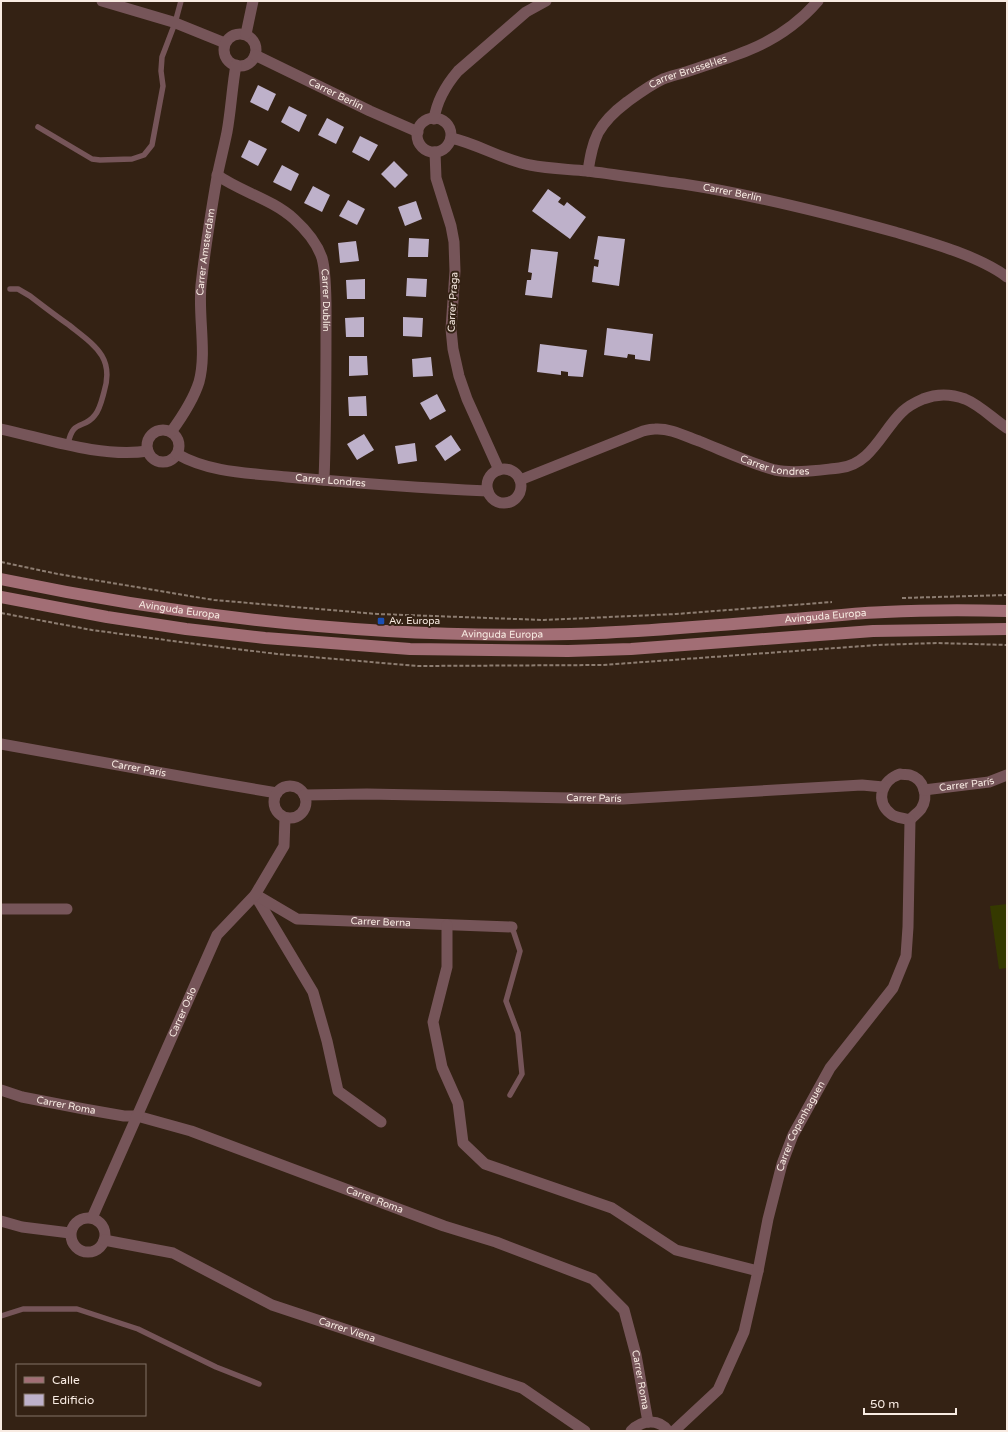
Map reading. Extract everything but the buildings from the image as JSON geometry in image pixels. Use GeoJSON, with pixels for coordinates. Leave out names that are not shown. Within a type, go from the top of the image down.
{"type":"FeatureCollection","features":[{"type":"Feature","properties":{"kind":"main road","name":"Avinguda Europa"},"geometry":{"type":"LineString","coordinates":[[1,579],[145,606],[260,620],[356,629],[410,632],[506,635],[600,633],[884,612],[967,610],[1007,612]]}},
{"type":"Feature","properties":{"kind":"main road","name":"Avinguda Europa"},"geometry":{"type":"LineString","coordinates":[[1,597],[107,617],[178,627],[265,638],[410,650],[601,650],[696,645],[873,630],[1007,629]]}},
{"type":"Feature","properties":{"kind":"main road"},"geometry":{"type":"LineString","coordinates":[[600,633],[601,650]]}},
{"type":"Feature","properties":{"kind":"street"},"geometry":{"type":"LineString","coordinates":[[102,1],[175,23],[225,43]]}},
{"type":"Feature","properties":{"kind":"street"},"geometry":{"type":"LineString","coordinates":[[246,34],[253,1]]}},
{"type":"Feature","properties":{"kind":"street"},"geometry":{"type":"LineString","coordinates":[[434,119],[440,97],[450,80],[458,71],[526,12],[546,1]]}},
{"type":"Feature","properties":{"kind":"street","name":"Carrer Brussel·les"},"geometry":{"type":"LineString","coordinates":[[588,171],[592,150],[598,134],[606,121],[623,105],[648,87],[664,79],[750,50],[770,40],[799,21],[818,1]]}},
{"type":"Feature","properties":{"kind":"street"},"geometry":{"type":"LineString","coordinates":[[234,34],[246,34],[254,41],[256,46],[255,55],[252,61],[247,64],[236,66],[228,61],[225,56],[223,51],[225,43],[230,36],[234,34]]}},
{"type":"Feature","properties":{"kind":"street","name":"Carrer Berlín"},"geometry":{"type":"LineString","coordinates":[[255,55],[370,111],[418,132]]}},
{"type":"Feature","properties":{"kind":"street","name":"Carrer Amsterdam"},"geometry":{"type":"LineString","coordinates":[[171,432],[186,412],[199,381],[202,357],[200,300],[206,247],[217,175],[227,131],[236,66]]}},
{"type":"Feature","properties":{"kind":"street"},"geometry":{"type":"LineString","coordinates":[[434,119],[441,120],[446,123],[449,127],[451,138],[446,147],[435,152],[425,149],[418,140],[418,132],[421,125],[426,121],[434,119]]}},
{"type":"Feature","properties":{"kind":"street","name":"Carrer Berlín"},"geometry":{"type":"LineString","coordinates":[[451,138],[465,141],[520,163],[685,185],[749,196],[836,216],[957,252],[989,266],[1007,277]]}},
{"type":"Feature","properties":{"kind":"street","name":"Carrer Praga"},"geometry":{"type":"LineString","coordinates":[[435,152],[436,178],[451,226],[454,242],[455,271],[451,329],[453,349],[459,376],[467,399],[499,470]]}},
{"type":"Feature","properties":{"kind":"street","name":"Carrer Dublín"},"geometry":{"type":"LineString","coordinates":[[217,175],[228,183],[275,206],[293,217],[311,238],[322,258],[325,286],[327,401],[324,480]]}},
{"type":"Feature","properties":{"kind":"street","name":"Carrer Londres"},"geometry":{"type":"LineString","coordinates":[[520,480],[643,431],[655,429],[677,432],[743,459],[777,470],[791,472],[840,468],[853,464],[867,455],[906,408],[937,395],[955,397],[971,402],[1007,428]]}},
{"type":"Feature","properties":{"kind":"street"},"geometry":{"type":"LineString","coordinates":[[1,429],[101,451],[124,453],[148,451]]}},
{"type":"Feature","properties":{"kind":"street"},"geometry":{"type":"LineString","coordinates":[[161,430],[171,432],[178,440],[179,450],[177,454],[173,459],[163,463],[153,459],[148,451],[147,445],[152,435],[161,430]]}},
{"type":"Feature","properties":{"kind":"street","name":"Carrer Londres"},"geometry":{"type":"LineString","coordinates":[[177,454],[199,465],[218,469],[324,480],[488,491]]}},
{"type":"Feature","properties":{"kind":"street"},"geometry":{"type":"LineString","coordinates":[[499,470],[511,471],[516,474],[520,480],[521,490],[519,495],[510,502],[505,503],[494,500],[488,491],[488,480],[491,475],[499,470]]}},
{"type":"Feature","properties":{"kind":"street","name":"Carrer París"},"geometry":{"type":"LineString","coordinates":[[1,744],[207,782],[277,793]]}},
{"type":"Feature","properties":{"kind":"street"},"geometry":{"type":"LineString","coordinates":[[900,774],[910,775],[921,783],[924,790],[925,798],[921,809],[910,820],[891,814],[884,806],[882,799],[883,787],[893,776],[900,774]]}},
{"type":"Feature","properties":{"kind":"street","name":"Carrer París"},"geometry":{"type":"LineString","coordinates":[[924,790],[989,782],[1007,775]]}},
{"type":"Feature","properties":{"kind":"street","name":"Carrer París"},"geometry":{"type":"LineString","coordinates":[[304,795],[367,794],[623,799],[862,785],[883,787]]}},
{"type":"Feature","properties":{"kind":"street"},"geometry":{"type":"LineString","coordinates":[[291,786],[296,788],[304,795],[306,805],[300,815],[285,818],[277,812],[274,807],[273,802],[277,793],[286,787],[291,786]]}},
{"type":"Feature","properties":{"kind":"street","name":"Carrer Oslo"},"geometry":{"type":"LineString","coordinates":[[92,1218],[217,935],[255,895],[284,846],[285,818]]}},
{"type":"Feature","properties":{"kind":"street","name":"Carrer Copenhaguen"},"geometry":{"type":"LineString","coordinates":[[674,1431],[718,1390],[744,1332],[768,1219],[781,1171],[793,1135],[830,1068],[894,988],[906,956],[910,820]]}},
{"type":"Feature","properties":{"kind":"street"},"geometry":{"type":"LineString","coordinates":[[255,895],[313,992],[338,1090],[381,1122]]}},
{"type":"Feature","properties":{"kind":"street","name":"Carrer Berna"},"geometry":{"type":"LineString","coordinates":[[255,895],[297,919],[512,927]]}},
{"type":"Feature","properties":{"kind":"street"},"geometry":{"type":"LineString","coordinates":[[1,909],[68,909]]}},
{"type":"Feature","properties":{"kind":"street"},"geometry":{"type":"LineString","coordinates":[[447,925],[447,967],[433,1022],[442,1066],[458,1103],[463,1143],[485,1164],[612,1208],[676,1250],[758,1271]]}},
{"type":"Feature","properties":{"kind":"street","name":"Carrer Roma"},"geometry":{"type":"LineString","coordinates":[[1,1090],[22,1097],[84,1109],[124,1116],[137,1116],[191,1132],[444,1226],[496,1242],[593,1279],[624,1310],[636,1355],[648,1422]]}},
{"type":"Feature","properties":{"kind":"street"},"geometry":{"type":"LineString","coordinates":[[86,1218],[92,1218],[101,1224],[105,1234],[104,1240],[97,1249],[87,1252],[81,1251],[73,1244],[70,1233],[76,1222],[86,1218]]}},
{"type":"Feature","properties":{"kind":"street"},"geometry":{"type":"LineString","coordinates":[[1,1221],[22,1227],[70,1233]]}},
{"type":"Feature","properties":{"kind":"street","name":"Carrer Viena"},"geometry":{"type":"LineString","coordinates":[[104,1240],[173,1253],[272,1305],[522,1388],[585,1431]]}},
{"type":"Feature","properties":{"kind":"street"},"geometry":{"type":"LineString","coordinates":[[631,1431],[640,1424],[648,1422],[656,1423],[666,1428],[668,1431]]}},
{"type":"Feature","properties":{"kind":"lane"},"geometry":{"type":"LineString","coordinates":[[38,127],[92,159],[132,159],[144,155],[152,145],[163,86],[161,71],[162,57],[175,23],[181,1]]}},
{"type":"Feature","properties":{"kind":"lane"},"geometry":{"type":"LineString","coordinates":[[10,289],[18,289],[30,296],[95,345],[104,358],[107,381],[99,409],[92,418],[74,428],[70,433],[68,444]]}},
{"type":"Feature","properties":{"kind":"lane"},"geometry":{"type":"LineString","coordinates":[[510,1095],[522,1074],[518,1033],[506,1001],[520,951],[512,927]]}},
{"type":"Feature","properties":{"kind":"lane"},"geometry":{"type":"LineString","coordinates":[[1,1316],[24,1309],[78,1309],[138,1329],[216,1367],[259,1384]]}},
{"type":"Feature","properties":{"kind":"path"},"geometry":{"type":"LineString","coordinates":[[1,562],[58,574],[214,600],[377,614],[544,620],[676,614],[837,602]]}},
{"type":"Feature","properties":{"kind":"path"},"geometry":{"type":"LineString","coordinates":[[898,598],[1007,595]]}},
{"type":"Feature","properties":{"kind":"green space"},"geometry":{"type":"Polygon","coordinates":[[[1007,904],[1007,968],[999,969],[990,906],[1007,904]]]}},
{"type":"Feature","properties":{"kind":"place","name":"Av. Europa"},"geometry":{"type":"Point","coordinates":[381,621]}}]}
